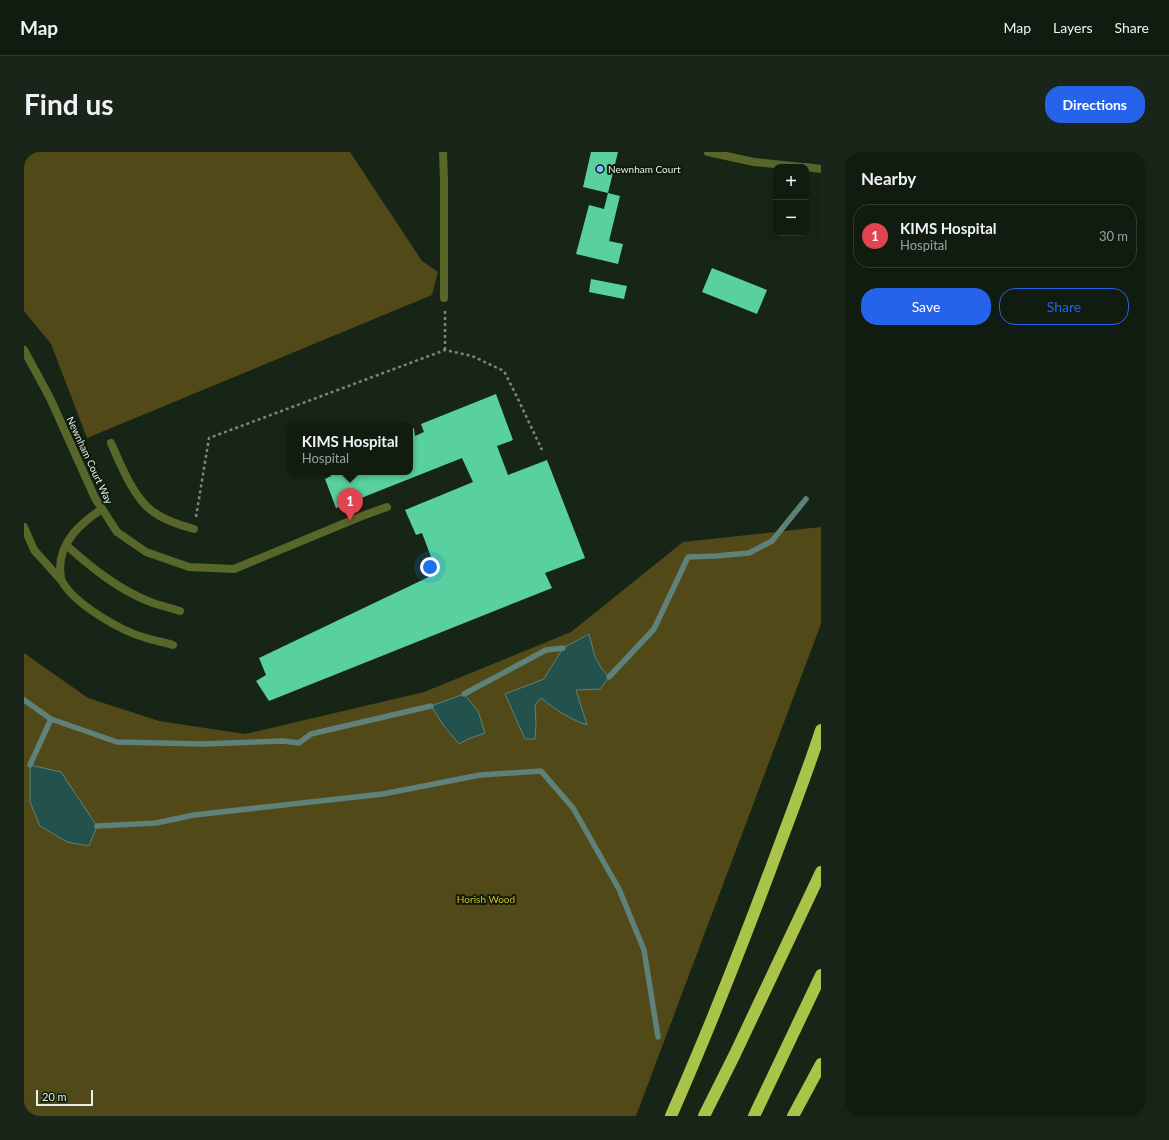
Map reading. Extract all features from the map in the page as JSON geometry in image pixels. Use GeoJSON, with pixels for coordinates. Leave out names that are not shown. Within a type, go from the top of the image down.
{"type":"FeatureCollection","features":[{"type":"Feature","properties":{"kind":"highway"},"geometry":{"type":"LineString","coordinates":[[671,1116],[719,1003],[792,814],[821,730]]}},
{"type":"Feature","properties":{"kind":"highway"},"geometry":{"type":"LineString","coordinates":[[704,1116],[742,1040],[821,872]]}},
{"type":"Feature","properties":{"kind":"highway"},"geometry":{"type":"LineString","coordinates":[[754,1116],[821,975]]}},
{"type":"Feature","properties":{"kind":"highway"},"geometry":{"type":"LineString","coordinates":[[793,1116],[821,1064]]}},
{"type":"Feature","properties":{"kind":"lane"},"geometry":{"type":"LineString","coordinates":[[443,152],[444,298]]}},
{"type":"Feature","properties":{"kind":"lane"},"geometry":{"type":"LineString","coordinates":[[708,152],[754,162],[774,164]]}},
{"type":"Feature","properties":{"kind":"lane"},"geometry":{"type":"LineString","coordinates":[[809,167],[821,168]]}},
{"type":"Feature","properties":{"kind":"lane","name":"Newnham Court Way"},"geometry":{"type":"LineString","coordinates":[[24,350],[50,398],[95,498],[117,532],[146,552],[189,567],[234,568],[362,516],[387,508]]}},
{"type":"Feature","properties":{"kind":"lane"},"geometry":{"type":"LineString","coordinates":[[112,442],[121,464],[137,494],[151,511],[171,522],[194,529]]}},
{"type":"Feature","properties":{"kind":"lane"},"geometry":{"type":"LineString","coordinates":[[61,580],[60,558],[70,537],[89,518],[102,509]]}},
{"type":"Feature","properties":{"kind":"lane"},"geometry":{"type":"LineString","coordinates":[[24,527],[34,550],[76,599],[94,612],[128,631],[146,638],[173,645]]}},
{"type":"Feature","properties":{"kind":"lane"},"geometry":{"type":"LineString","coordinates":[[66,545],[89,565],[117,584],[153,603],[180,611]]}},
{"type":"Feature","properties":{"kind":"path"},"geometry":{"type":"LineString","coordinates":[[444,298],[445,350]]}},
{"type":"Feature","properties":{"kind":"path"},"geometry":{"type":"LineString","coordinates":[[194,529],[209,438],[445,350],[472,356],[504,372],[542,450]]}},
{"type":"Feature","properties":{"kind":"green space"},"geometry":{"type":"Polygon","coordinates":[[[24,152],[350,152],[422,261],[438,272],[432,295],[87,438],[51,344],[24,311],[24,152]]]}},
{"type":"Feature","properties":{"kind":"green space","name":"Horish Wood"},"geometry":{"type":"Polygon","coordinates":[[[821,527],[821,624],[636,1116],[24,1116],[24,653],[88,698],[159,721],[245,734],[424,692],[571,632],[683,542],[821,527]]]}},
{"type":"Feature","properties":{"kind":"water"},"geometry":{"type":"Polygon","coordinates":[[[589,634],[595,657],[609,677],[600,689],[576,690],[587,725],[563,714],[541,698],[535,705],[535,739],[525,739],[505,694],[544,679],[563,648],[589,634]]]}},
{"type":"Feature","properties":{"kind":"water"},"geometry":{"type":"Polygon","coordinates":[[[464,694],[478,711],[485,733],[459,744],[444,726],[431,706],[464,694]]]}},
{"type":"Feature","properties":{"kind":"water"},"geometry":{"type":"Polygon","coordinates":[[[30,765],[61,772],[97,826],[89,846],[67,842],[40,826],[30,802],[30,765]]]}},
{"type":"Feature","properties":{"kind":"building","name":"Newnham Court"},"geometry":{"type":"Polygon","coordinates":[[[591,152],[618,152],[608,193],[583,187],[591,152]]]}},
{"type":"Feature","properties":{"kind":"building"},"geometry":{"type":"Polygon","coordinates":[[[608,193],[620,196],[609,241],[623,244],[618,264],[576,254],[589,205],[604,209],[608,193]]]}},
{"type":"Feature","properties":{"kind":"building"},"geometry":{"type":"Polygon","coordinates":[[[712,268],[767,290],[757,314],[702,292],[712,268]]]}},
{"type":"Feature","properties":{"kind":"building"},"geometry":{"type":"Polygon","coordinates":[[[591,279],[627,286],[624,299],[589,292],[591,279]]]}},
{"type":"Feature","properties":{"kind":"building"},"geometry":{"type":"Polygon","coordinates":[[[496,394],[513,440],[497,446],[508,475],[547,460],[585,558],[545,573],[552,588],[269,701],[256,681],[266,675],[259,658],[437,573],[422,533],[416,535],[405,510],[473,482],[462,458],[336,508],[325,479],[331,475],[413,475],[413,428],[415,436],[424,432],[421,424],[496,394]]]}},
{"type":"Feature","properties":{"kind":"waterway"},"geometry":{"type":"LineString","coordinates":[[609,677],[654,629],[688,557],[749,553],[772,541],[806,499]]}},
{"type":"Feature","properties":{"kind":"waterway"},"geometry":{"type":"LineString","coordinates":[[464,694],[546,650],[563,648]]}},
{"type":"Feature","properties":{"kind":"waterway"},"geometry":{"type":"LineString","coordinates":[[24,700],[51,719],[117,742],[203,744],[283,741],[299,743],[311,734],[431,706]]}},
{"type":"Feature","properties":{"kind":"waterway"},"geometry":{"type":"LineString","coordinates":[[30,765],[51,719]]}},
{"type":"Feature","properties":{"kind":"waterway"},"geometry":{"type":"LineString","coordinates":[[97,826],[156,823],[194,815],[383,794],[480,775],[541,771],[573,808],[619,889],[644,950],[658,1037]]}},
{"type":"Feature","properties":{"kind":"place","name":"Newnham Court"},"geometry":{"type":"Point","coordinates":[600,169]}},
{"type":"Feature","properties":{"kind":"place","name":"KIMS Hospital"},"geometry":{"type":"Point","coordinates":[350,521]}}]}
